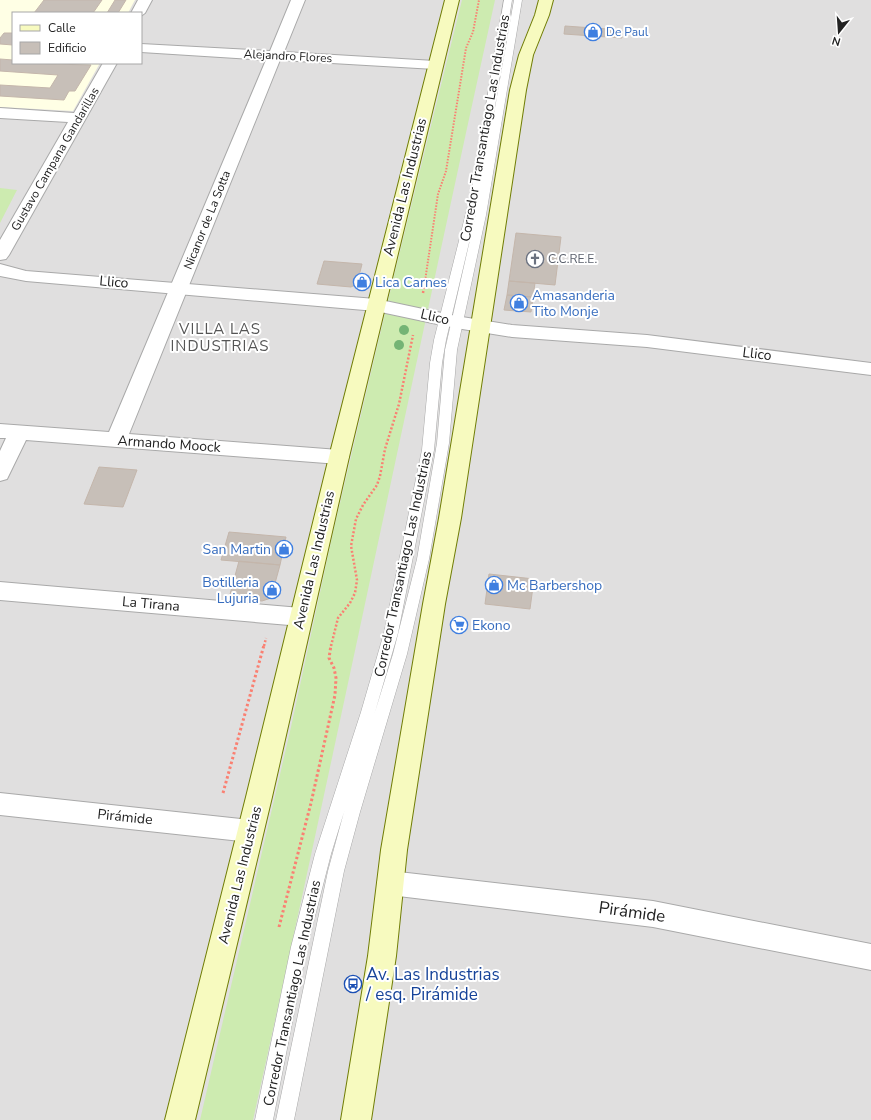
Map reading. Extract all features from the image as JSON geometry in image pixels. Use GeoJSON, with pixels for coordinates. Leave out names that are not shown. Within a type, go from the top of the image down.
{"type":"FeatureCollection","features":[{"type":"Feature","properties":{"kind":"main road","name":"Avenida Las Industrias"},"geometry":{"type":"LineString","coordinates":[[180,1120],[339,457],[452,0]]}},
{"type":"Feature","properties":{"kind":"main road"},"geometry":{"type":"LineString","coordinates":[[356,1120],[380,964],[395,842],[434,604],[450,518],[519,83],[526,55],[542,15],[546,0]]}},
{"type":"Feature","properties":{"kind":"street"},"geometry":{"type":"LineString","coordinates":[[139,12],[145,0]]}},
{"type":"Feature","properties":{"kind":"street","name":"Nicanor de La Sotta"},"geometry":{"type":"LineString","coordinates":[[116,440],[298,0]]}},
{"type":"Feature","properties":{"kind":"street","name":"Alejandro Flores"},"geometry":{"type":"LineString","coordinates":[[142,48],[435,65]]}},
{"type":"Feature","properties":{"kind":"street","name":"Gustavo Campana Gandarillas"},"geometry":{"type":"LineString","coordinates":[[0,255],[109,64]]}},
{"type":"Feature","properties":{"kind":"street"},"geometry":{"type":"LineString","coordinates":[[0,113],[78,118]]}},
{"type":"Feature","properties":{"kind":"street","name":"Llico"},"geometry":{"type":"LineString","coordinates":[[0,269],[6,272],[26,276],[376,305],[512,331],[663,343],[871,369]]}},
{"type":"Feature","properties":{"kind":"street"},"geometry":{"type":"LineString","coordinates":[[0,474],[10,432]]}},
{"type":"Feature","properties":{"kind":"street","name":"Armando Moock"},"geometry":{"type":"LineString","coordinates":[[10,432],[339,457]]}},
{"type":"Feature","properties":{"kind":"street","name":"La Tirana"},"geometry":{"type":"LineString","coordinates":[[0,591],[301,616]]}},
{"type":"Feature","properties":{"kind":"street","name":"Pirámide"},"geometry":{"type":"LineString","coordinates":[[0,804],[250,831]]}},
{"type":"Feature","properties":{"kind":"street","name":"Pirámide"},"geometry":{"type":"LineString","coordinates":[[390,884],[653,914],[871,957]]}},
{"type":"Feature","properties":{"kind":"lane","name":"Corredor Transantiago Las Industrias"},"geometry":{"type":"LineString","coordinates":[[285,1120],[324,920],[352,812],[400,654],[422,559],[443,443],[450,357],[450,320],[476,193],[508,0]]}},
{"type":"Feature","properties":{"kind":"lane","name":"Corredor Transantiago Las Industrias"},"geometry":{"type":"LineString","coordinates":[[264,1120],[299,947],[323,854],[368,712],[391,633],[428,450],[436,363],[481,215],[518,0]]}},
{"type":"Feature","properties":{"kind":"path"},"geometry":{"type":"LineString","coordinates":[[277,932],[311,803],[335,695],[336,678],[334,668],[329,658],[332,638],[338,618],[350,603],[355,593],[357,580],[351,546],[356,519],[363,505],[377,484],[380,476],[385,448],[399,404],[423,290],[438,194],[446,171],[466,48],[473,32],[479,0]]}},
{"type":"Feature","properties":{"kind":"shaded area"},"geometry":{"type":"Polygon","coordinates":[[[0,0],[871,0],[871,1120],[0,1120],[0,0]]]}},
{"type":"Feature","properties":{"kind":"shaded area"},"geometry":{"type":"Polygon","coordinates":[[[0,0],[135,0],[129,12],[12,12],[12,64],[99,64],[73,111],[0,107],[0,0]]]}},
{"type":"Feature","properties":{"kind":"green space"},"geometry":{"type":"Polygon","coordinates":[[[462,0],[495,0],[253,1120],[200,1120],[291,727],[333,533],[462,0]]]}},
{"type":"Feature","properties":{"kind":"green space"},"geometry":{"type":"Polygon","coordinates":[[[0,188],[17,190],[0,223],[0,188]]]}},
{"type":"Feature","properties":{"kind":"building"},"geometry":{"type":"Polygon","coordinates":[[[44,0],[102,0],[94,12],[35,12],[44,0]]]}},
{"type":"Feature","properties":{"kind":"building"},"geometry":{"type":"Polygon","coordinates":[[[115,0],[126,0],[119,12],[108,12],[115,0]]]}},
{"type":"Feature","properties":{"kind":"building","name":"De Paul"},"geometry":{"type":"Polygon","coordinates":[[[565,26],[622,30],[622,38],[564,34],[565,26]]]}},
{"type":"Feature","properties":{"kind":"building"},"geometry":{"type":"Polygon","coordinates":[[[4,33],[12,33],[12,45],[0,44],[0,38],[4,33]]]}},
{"type":"Feature","properties":{"kind":"building"},"geometry":{"type":"Polygon","coordinates":[[[0,59],[12,60],[12,64],[91,65],[75,91],[69,91],[64,100],[0,96],[0,85],[50,88],[58,75],[0,71],[0,59]]]}},
{"type":"Feature","properties":{"kind":"building","name":"C.C.RE.E."},"geometry":{"type":"Polygon","coordinates":[[[516,233],[561,237],[555,285],[509,281],[516,233]]]}},
{"type":"Feature","properties":{"kind":"building"},"geometry":{"type":"Polygon","coordinates":[[[324,261],[362,264],[357,284],[351,287],[317,284],[324,261]]]}},
{"type":"Feature","properties":{"kind":"building"},"geometry":{"type":"Polygon","coordinates":[[[509,281],[535,283],[533,297],[507,295],[509,281]]]}},
{"type":"Feature","properties":{"kind":"building","name":"Amasanderia Tito Monje"},"geometry":{"type":"Polygon","coordinates":[[[507,295],[533,297],[531,312],[504,310],[507,295]]]}},
{"type":"Feature","properties":{"kind":"building"},"geometry":{"type":"Polygon","coordinates":[[[99,467],[137,470],[123,507],[84,504],[99,467]]]}},
{"type":"Feature","properties":{"kind":"building"},"geometry":{"type":"Polygon","coordinates":[[[229,532],[286,537],[280,565],[221,560],[229,532]]]}},
{"type":"Feature","properties":{"kind":"building"},"geometry":{"type":"Polygon","coordinates":[[[239,561],[280,565],[271,598],[262,601],[229,598],[239,561]]]}},
{"type":"Feature","properties":{"kind":"building"},"geometry":{"type":"Polygon","coordinates":[[[489,574],[534,579],[530,609],[485,604],[489,574]]]}},
{"type":"Feature","properties":{"kind":"place","name":"De Paul"},"geometry":{"type":"Point","coordinates":[593,32]}},
{"type":"Feature","properties":{"kind":"place","name":"C.C.RE.E."},"geometry":{"type":"Point","coordinates":[535,259]}},
{"type":"Feature","properties":{"kind":"place","name":"Lica Carnes"},"geometry":{"type":"Point","coordinates":[362,282]}},
{"type":"Feature","properties":{"kind":"place","name":"Amasanderia Tito Monje"},"geometry":{"type":"Point","coordinates":[519,303]}},
{"type":"Feature","properties":{"kind":"place","name":"San Martin"},"geometry":{"type":"Point","coordinates":[284,549]}},
{"type":"Feature","properties":{"kind":"place","name":"Mc Barbershop"},"geometry":{"type":"Point","coordinates":[494,585]}},
{"type":"Feature","properties":{"kind":"place","name":"Botilleria Lujuria"},"geometry":{"type":"Point","coordinates":[272,590]}},
{"type":"Feature","properties":{"kind":"place","name":"Ekono"},"geometry":{"type":"Point","coordinates":[459,625]}},
{"type":"Feature","properties":{"kind":"place","name":"Av. Las Industrias / esq. Pirámide"},"geometry":{"type":"Point","coordinates":[353,984]}},
{"type":"Feature","properties":{"kind":"district","name":"VILLA LAS INDUSTRIAS"},"geometry":{"type":"Point","coordinates":[220,338]}}]}
